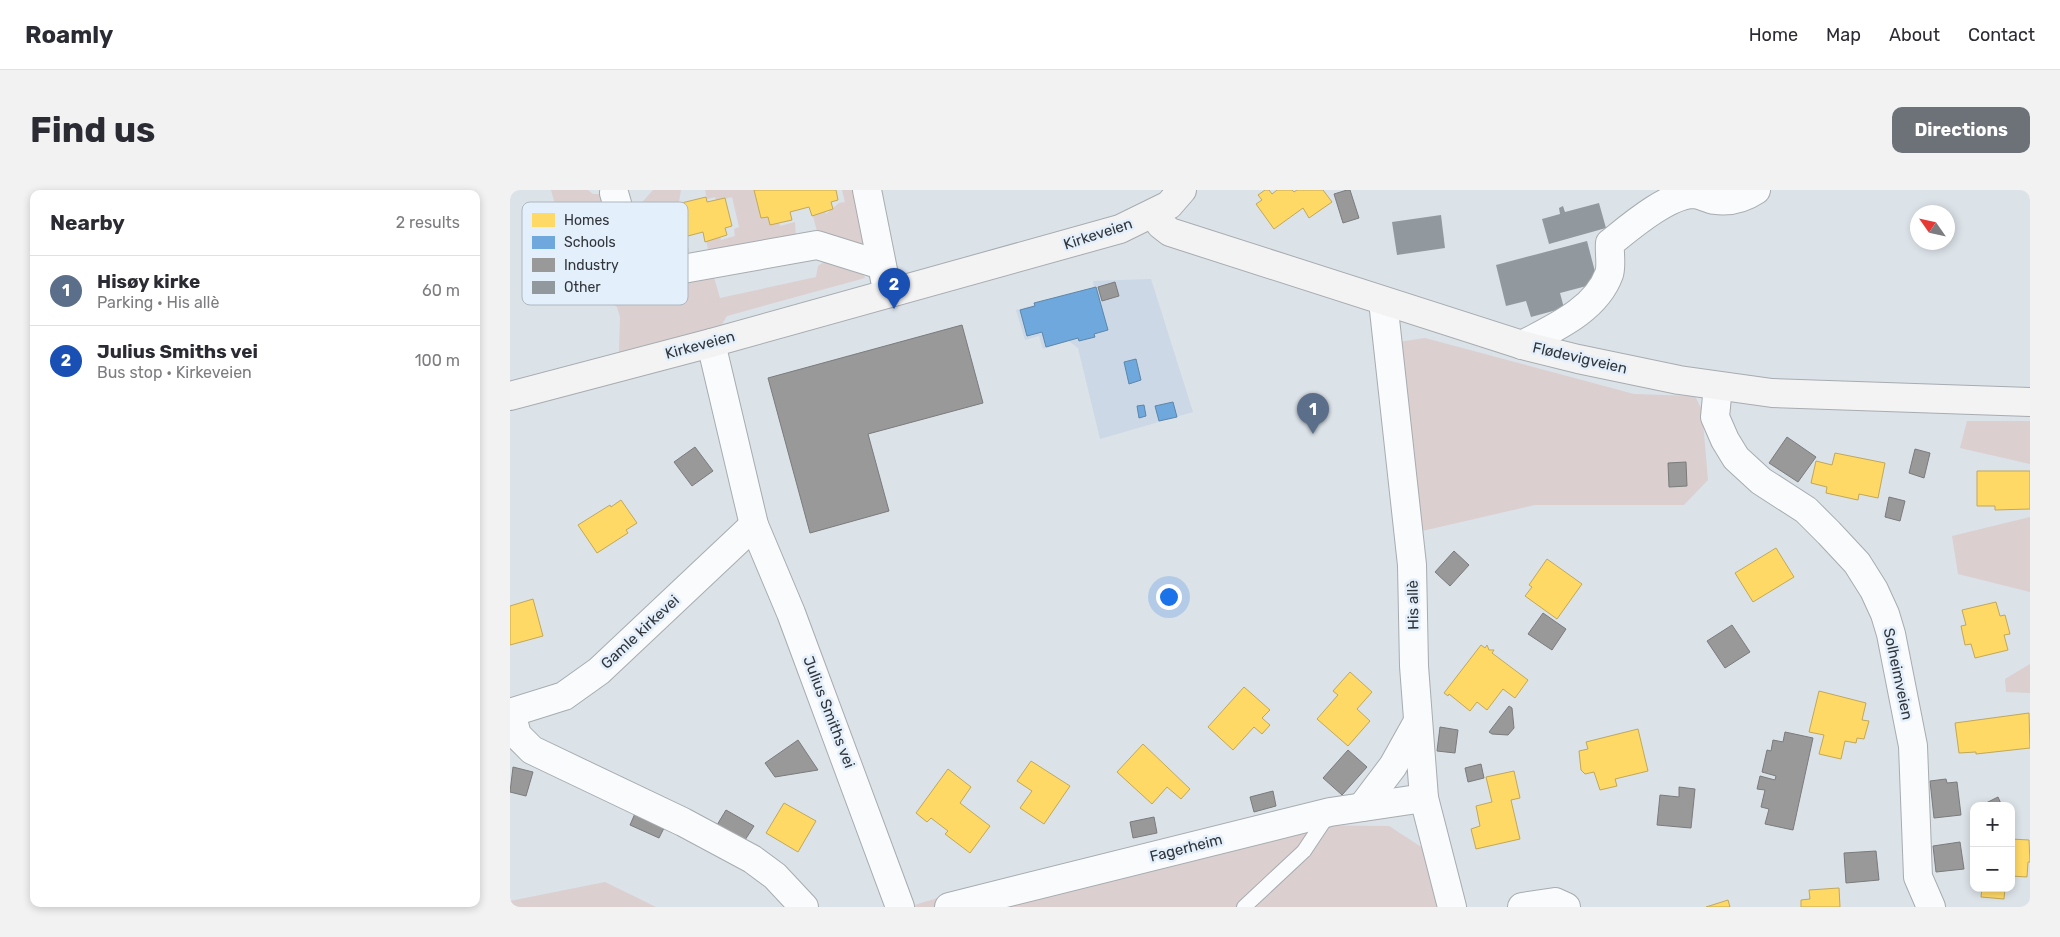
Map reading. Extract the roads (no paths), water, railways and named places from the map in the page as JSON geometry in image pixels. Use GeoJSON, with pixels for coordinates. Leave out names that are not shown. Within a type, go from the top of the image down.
{"type":"FeatureCollection","features":[{"type":"Feature","properties":{"kind":"main road","name":"Kirkeveien"},"geometry":{"type":"LineString","coordinates":[[510,396],[711,343],[1112,232],[1169,205],[1182,190]]}},
{"type":"Feature","properties":{"kind":"main road","name":"Flødevigveien"},"geometry":{"type":"LineString","coordinates":[[1153,214],[1161,225],[1170,232],[1522,345],[1578,359],[1718,386],[1772,392],[2030,402]]}},
{"type":"Feature","properties":{"kind":"street"},"geometry":{"type":"LineString","coordinates":[[867,190],[881,265],[889,293]]}},
{"type":"Feature","properties":{"kind":"street"},"geometry":{"type":"LineString","coordinates":[[1522,345],[1554,328],[1590,303],[1609,274],[1610,243],[1633,224],[1675,199],[1693,194],[1716,200],[1730,200],[1746,196],[1756,190]]}},
{"type":"Feature","properties":{"kind":"street"},"geometry":{"type":"LineString","coordinates":[[614,193],[617,202]]}},
{"type":"Feature","properties":{"kind":"street"},"geometry":{"type":"LineString","coordinates":[[688,268],[817,245],[881,265]]}},
{"type":"Feature","properties":{"kind":"street","name":"His allè"},"geometry":{"type":"LineString","coordinates":[[1383,301],[1412,565],[1417,723],[1424,798],[1452,907]]}},
{"type":"Feature","properties":{"kind":"street","name":"Julius Smiths vei"},"geometry":{"type":"LineString","coordinates":[[711,343],[754,525],[792,613],[900,907]]}},
{"type":"Feature","properties":{"kind":"street","name":"Solheimveien"},"geometry":{"type":"LineString","coordinates":[[1718,386],[1715,417],[1725,440],[1736,458],[1761,481],[1806,510],[1829,533],[1857,563],[1874,590],[1885,614],[1891,634],[1913,746],[1918,877],[1931,907]]}},
{"type":"Feature","properties":{"kind":"street","name":"Gamle kirkevei"},"geometry":{"type":"LineString","coordinates":[[511,713],[564,696],[599,671],[754,525]]}},
{"type":"Feature","properties":{"kind":"street"},"geometry":{"type":"LineString","coordinates":[[511,713],[517,735],[532,750],[683,822],[752,859],[775,876],[804,907]]}},
{"type":"Feature","properties":{"kind":"street"},"geometry":{"type":"LineString","coordinates":[[1362,807],[1393,766],[1417,723]]}},
{"type":"Feature","properties":{"kind":"street","name":"Fagerheim"},"geometry":{"type":"LineString","coordinates":[[949,907],[1330,812],[1424,798]]}},
{"type":"Feature","properties":{"kind":"street"},"geometry":{"type":"LineString","coordinates":[[1522,907],[1555,902],[1566,907]]}},
{"type":"Feature","properties":{"kind":"lane"},"geometry":{"type":"LineString","coordinates":[[1244,907],[1304,851],[1330,812]]}},
{"type":"Feature","properties":{"kind":"place","name":"Julius Smiths vei"},"geometry":{"type":"Point","coordinates":[894,309]}},
{"type":"Feature","properties":{"kind":"place","name":"Hisøy kirke"},"geometry":{"type":"Point","coordinates":[1313,434]}}]}
